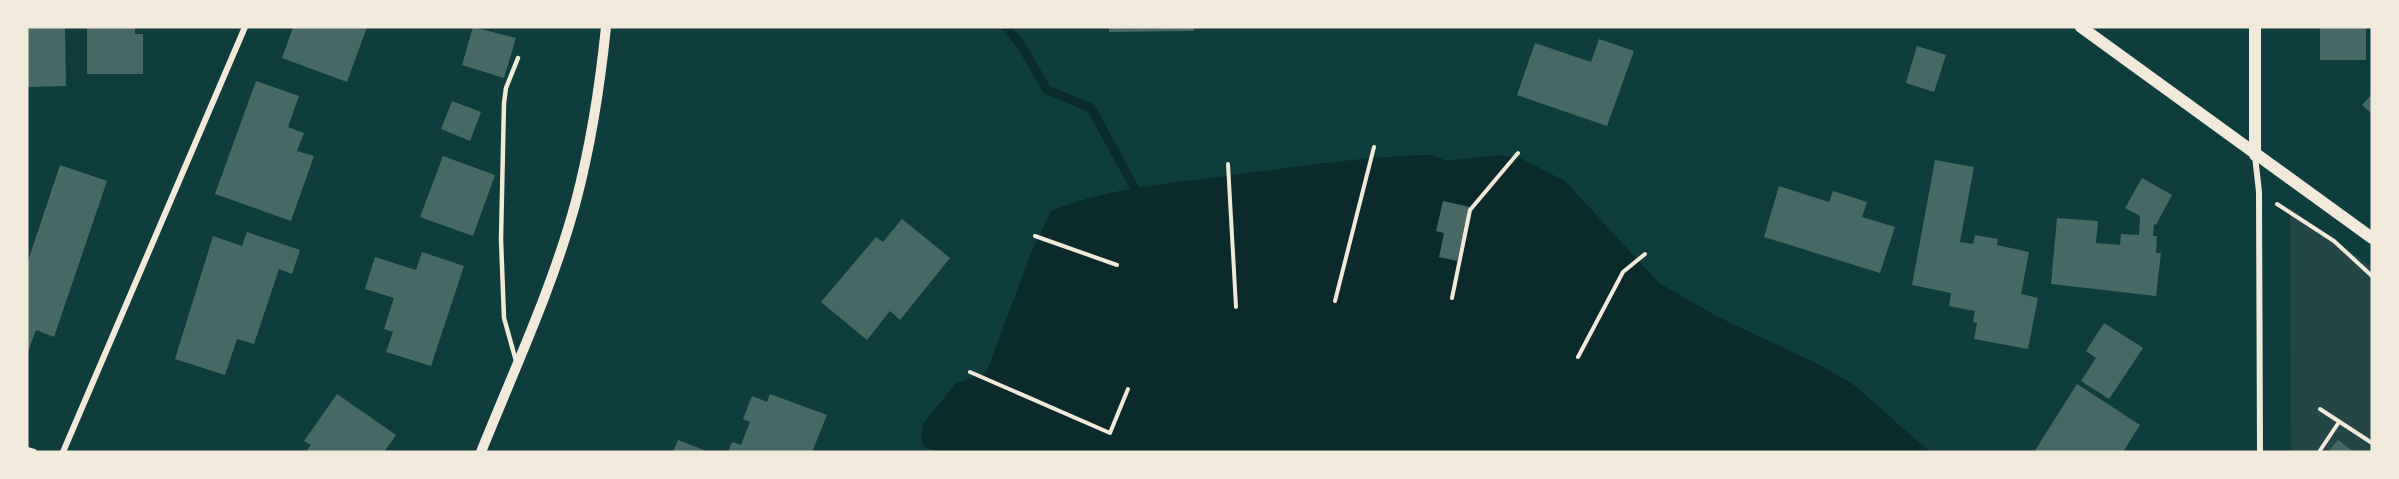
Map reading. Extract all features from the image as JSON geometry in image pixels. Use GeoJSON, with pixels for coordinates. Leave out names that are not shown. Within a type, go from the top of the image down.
{"type":"FeatureCollection","features":[{"type":"Feature","properties":{"kind":"main road"},"geometry":{"type":"LineString","coordinates":[[2081,27],[2372,238]]}},
{"type":"Feature","properties":{"kind":"main road"},"geometry":{"type":"LineString","coordinates":[[2254,27],[2255,155]]}},
{"type":"Feature","properties":{"kind":"street"},"geometry":{"type":"LineString","coordinates":[[63,452],[245,27]]}},
{"type":"Feature","properties":{"kind":"street"},"geometry":{"type":"LineString","coordinates":[[481,452],[517,363],[575,203],[598,108],[606,27]]}},
{"type":"Feature","properties":{"kind":"street"},"geometry":{"type":"LineString","coordinates":[[2255,155],[2259,192],[2260,452]]}},
{"type":"Feature","properties":{"kind":"street"},"geometry":{"type":"LineString","coordinates":[[27,450],[34,452]]}},
{"type":"Feature","properties":{"kind":"lane"},"geometry":{"type":"LineString","coordinates":[[517,363],[504,318],[501,239],[504,103],[506,88],[518,58]]}},
{"type":"Feature","properties":{"kind":"path"},"geometry":{"type":"LineString","coordinates":[[1335,302],[1374,147]]}},
{"type":"Feature","properties":{"kind":"path"},"geometry":{"type":"LineString","coordinates":[[1452,298],[1470,210],[1518,153]]}},
{"type":"Feature","properties":{"kind":"path"},"geometry":{"type":"LineString","coordinates":[[1228,164],[1236,307]]}},
{"type":"Feature","properties":{"kind":"path"},"geometry":{"type":"LineString","coordinates":[[2259,192],[2334,241],[2372,276]]}},
{"type":"Feature","properties":{"kind":"path"},"geometry":{"type":"LineString","coordinates":[[1035,236],[1117,265]]}},
{"type":"Feature","properties":{"kind":"path"},"geometry":{"type":"LineString","coordinates":[[1578,357],[1623,272],[1645,254]]}},
{"type":"Feature","properties":{"kind":"path"},"geometry":{"type":"LineString","coordinates":[[970,372],[1110,433],[1128,389]]}},
{"type":"Feature","properties":{"kind":"path"},"geometry":{"type":"LineString","coordinates":[[2320,409],[2372,443]]}},
{"type":"Feature","properties":{"kind":"path"},"geometry":{"type":"LineString","coordinates":[[2319,452],[2339,422]]}},
{"type":"Feature","properties":{"kind":"shaded area"},"geometry":{"type":"Polygon","coordinates":[[[1431,155],[1447,161],[1498,155],[1522,159],[1565,181],[1659,283],[1720,318],[1820,365],[1854,385],[1930,452],[936,452],[923,446],[921,434],[923,424],[955,384],[986,373],[1031,253],[1051,211],[1096,196],[1167,183],[1335,162],[1431,155]]]}},
{"type":"Feature","properties":{"kind":"shaded area"},"geometry":{"type":"Polygon","coordinates":[[[2290,208],[2372,267],[2372,452],[2291,452],[2290,208]]]}},
{"type":"Feature","properties":{"kind":"building"},"geometry":{"type":"Polygon","coordinates":[[[27,27],[65,27],[66,86],[27,87],[27,27]]]}},
{"type":"Feature","properties":{"kind":"building"},"geometry":{"type":"Polygon","coordinates":[[[87,27],[135,27],[135,34],[143,34],[143,74],[87,74],[87,27]]]}},
{"type":"Feature","properties":{"kind":"building"},"geometry":{"type":"Polygon","coordinates":[[[293,27],[367,27],[347,82],[282,58],[293,27]]]}},
{"type":"Feature","properties":{"kind":"building"},"geometry":{"type":"Polygon","coordinates":[[[473,27],[516,38],[504,78],[462,65],[473,27]]]}},
{"type":"Feature","properties":{"kind":"building"},"geometry":{"type":"Polygon","coordinates":[[[1109,27],[1194,27],[1194,31],[1109,32],[1109,27]]]}},
{"type":"Feature","properties":{"kind":"building"},"geometry":{"type":"Polygon","coordinates":[[[2320,27],[2366,27],[2366,60],[2320,60],[2320,27]]]}},
{"type":"Feature","properties":{"kind":"building"},"geometry":{"type":"Polygon","coordinates":[[[1599,39],[1634,51],[1607,126],[1517,95],[1535,43],[1591,62],[1599,39]]]}},
{"type":"Feature","properties":{"kind":"building"},"geometry":{"type":"Polygon","coordinates":[[[1917,46],[1946,55],[1934,92],[1906,83],[1917,46]]]}},
{"type":"Feature","properties":{"kind":"building"},"geometry":{"type":"Polygon","coordinates":[[[256,81],[299,96],[288,127],[304,133],[297,151],[314,156],[291,221],[215,194],[256,81]]]}},
{"type":"Feature","properties":{"kind":"building"},"geometry":{"type":"Polygon","coordinates":[[[2372,94],[2372,114],[2362,105],[2372,94]]]}},
{"type":"Feature","properties":{"kind":"building"},"geometry":{"type":"Polygon","coordinates":[[[452,101],[481,112],[470,141],[441,129],[452,101]]]}},
{"type":"Feature","properties":{"kind":"building"},"geometry":{"type":"Polygon","coordinates":[[[443,156],[495,175],[473,236],[420,217],[443,156]]]}},
{"type":"Feature","properties":{"kind":"building"},"geometry":{"type":"Polygon","coordinates":[[[1935,160],[1974,167],[1960,242],[1973,244],[1975,235],[1998,239],[1997,245],[2029,252],[2021,294],[2038,298],[2028,349],[1974,339],[1977,323],[1973,322],[1975,311],[1949,306],[1951,293],[1912,285],[1935,160]]]}},
{"type":"Feature","properties":{"kind":"building"},"geometry":{"type":"Polygon","coordinates":[[[60,165],[107,181],[54,337],[36,330],[29,349],[27,349],[27,264],[60,165]]]}},
{"type":"Feature","properties":{"kind":"building"},"geometry":{"type":"Polygon","coordinates":[[[2142,178],[2172,195],[2156,225],[2154,224],[2153,236],[2157,236],[2156,253],[2161,253],[2156,296],[2051,284],[2057,218],[2098,221],[2096,243],[2120,245],[2121,234],[2139,235],[2140,216],[2125,208],[2142,178]]]}},
{"type":"Feature","properties":{"kind":"building"},"geometry":{"type":"Polygon","coordinates":[[[1779,186],[1829,202],[1833,191],[1867,202],[1862,217],[1895,227],[1880,273],[1764,237],[1779,186]]]}},
{"type":"Feature","properties":{"kind":"building"},"geometry":{"type":"Polygon","coordinates":[[[1443,201],[1470,207],[1457,261],[1439,257],[1444,233],[1436,231],[1443,201]]]}},
{"type":"Feature","properties":{"kind":"building"},"geometry":{"type":"Polygon","coordinates":[[[902,219],[950,258],[900,320],[890,311],[867,340],[821,302],[876,237],[883,242],[902,219]]]}},
{"type":"Feature","properties":{"kind":"building"},"geometry":{"type":"Polygon","coordinates":[[[247,232],[300,250],[292,274],[279,269],[254,344],[237,339],[225,375],[175,359],[213,236],[242,246],[247,232]]]}},
{"type":"Feature","properties":{"kind":"building"},"geometry":{"type":"Polygon","coordinates":[[[422,252],[464,266],[431,366],[386,352],[393,332],[384,329],[394,298],[365,289],[375,257],[416,270],[422,252]]]}},
{"type":"Feature","properties":{"kind":"building"},"geometry":{"type":"Polygon","coordinates":[[[2104,323],[2143,348],[2109,399],[2081,381],[2096,358],[2086,351],[2104,323]]]}},
{"type":"Feature","properties":{"kind":"building"},"geometry":{"type":"Polygon","coordinates":[[[2077,384],[2140,425],[2123,452],[2034,452],[2077,384]]]}},
{"type":"Feature","properties":{"kind":"building"},"geometry":{"type":"Polygon","coordinates":[[[337,394],[396,435],[384,452],[306,452],[311,445],[304,441],[337,394]]]}},
{"type":"Feature","properties":{"kind":"building"},"geometry":{"type":"Polygon","coordinates":[[[770,394],[827,415],[812,452],[728,452],[732,442],[741,445],[750,422],[743,419],[752,396],[767,402],[770,394]]]}},
{"type":"Feature","properties":{"kind":"building"},"geometry":{"type":"Polygon","coordinates":[[[678,440],[709,452],[673,452],[678,440]]]}},
{"type":"Feature","properties":{"kind":"building"},"geometry":{"type":"Polygon","coordinates":[[[2338,440],[2354,452],[2328,452],[2338,440]]]}},
{"type":"Feature","properties":{"kind":"waterway"},"geometry":{"type":"LineString","coordinates":[[1006,27],[1021,45],[1047,90],[1091,108],[1140,198]]}}]}
